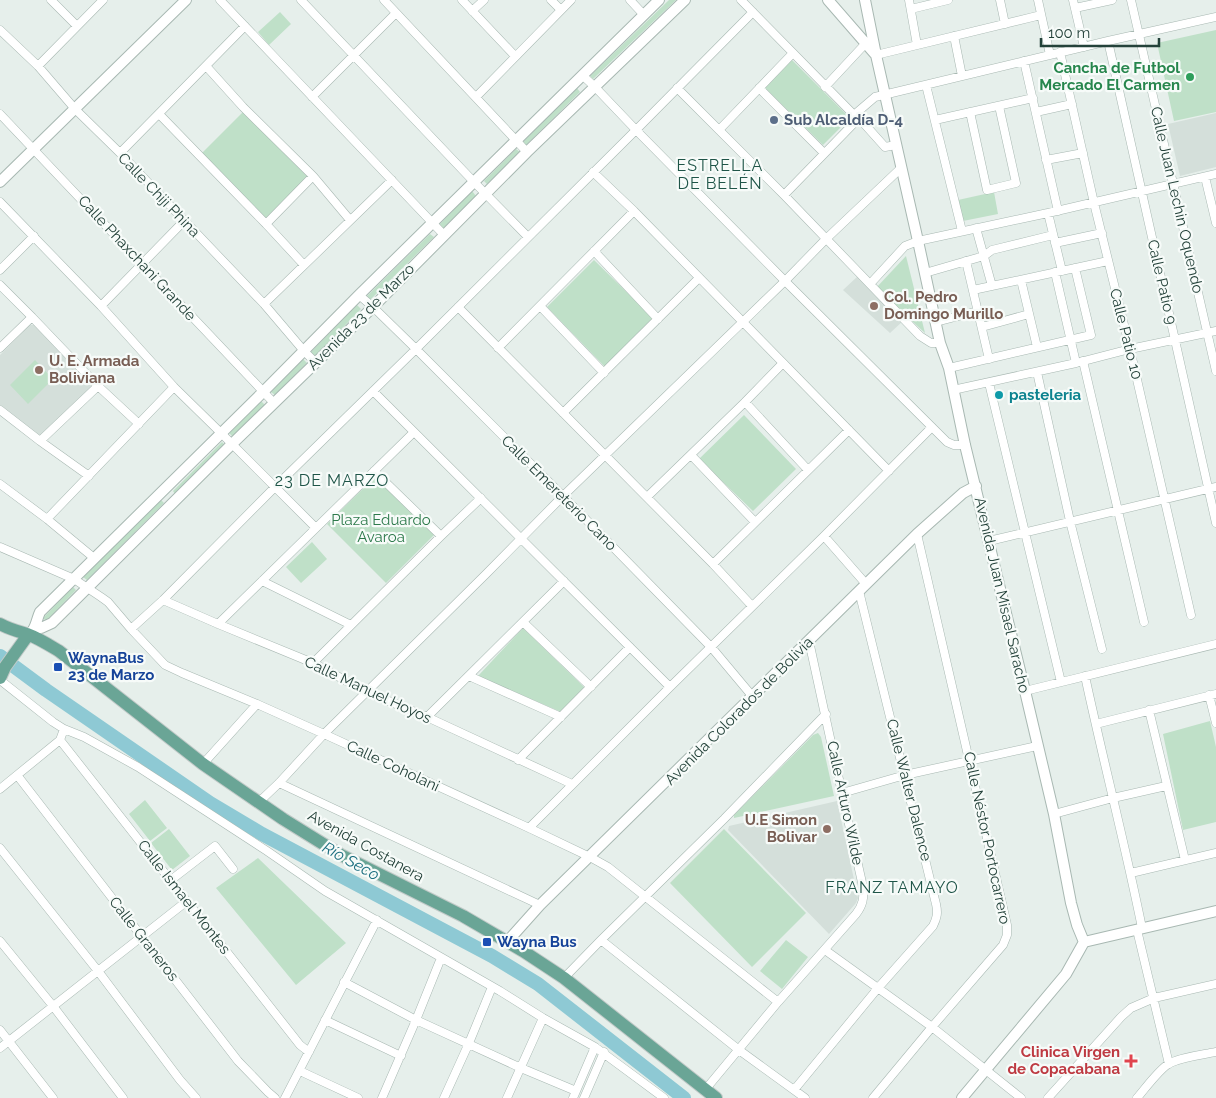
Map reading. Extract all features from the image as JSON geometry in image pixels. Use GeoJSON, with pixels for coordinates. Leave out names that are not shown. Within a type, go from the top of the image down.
{"type":"FeatureCollection","features":[{"type":"Feature","properties":{"kind":"main road","name":"Avenida Costanera"},"geometry":{"type":"LineString","coordinates":[[0,624],[15,631],[31,631],[73,661],[203,764],[299,829],[342,854],[463,916],[523,951],[564,978],[716,1098]]}},
{"type":"Feature","properties":{"kind":"main road"},"geometry":{"type":"LineString","coordinates":[[2,675],[14,654],[31,631]]}},
{"type":"Feature","properties":{"kind":"street"},"geometry":{"type":"LineString","coordinates":[[51,0],[77,26]]}},
{"type":"Feature","properties":{"kind":"street"},"geometry":{"type":"LineString","coordinates":[[38,66],[103,0]]}},
{"type":"Feature","properties":{"kind":"street"},"geometry":{"type":"LineString","coordinates":[[0,182],[186,0]]}},
{"type":"Feature","properties":{"kind":"street"},"geometry":{"type":"LineString","coordinates":[[220,0],[444,235]]}},
{"type":"Feature","properties":{"kind":"street"},"geometry":{"type":"LineString","coordinates":[[301,0],[528,237]]}},
{"type":"Feature","properties":{"kind":"street"},"geometry":{"type":"LineString","coordinates":[[384,0],[527,152]]}},
{"type":"Feature","properties":{"kind":"street"},"geometry":{"type":"LineString","coordinates":[[462,0],[515,56]]}},
{"type":"Feature","properties":{"kind":"street"},"geometry":{"type":"LineString","coordinates":[[472,11],[484,0]]}},
{"type":"Feature","properties":{"kind":"street"},"geometry":{"type":"LineString","coordinates":[[551,0],[561,10]]}},
{"type":"Feature","properties":{"kind":"street"},"geometry":{"type":"LineString","coordinates":[[476,97],[570,0]]}},
{"type":"Feature","properties":{"kind":"street"},"geometry":{"type":"LineString","coordinates":[[630,0],[643,14]]}},
{"type":"Feature","properties":{"kind":"street","name":"Avenida 23 de Marzo"},"geometry":{"type":"LineString","coordinates":[[31,631],[40,612],[658,0]]}},
{"type":"Feature","properties":{"kind":"street","name":"Avenida 23 de Marzo"},"geometry":{"type":"LineString","coordinates":[[31,631],[52,623],[373,307],[527,152],[685,0]]}},
{"type":"Feature","properties":{"kind":"street"},"geometry":{"type":"LineString","coordinates":[[741,0],[886,147],[896,145]]}},
{"type":"Feature","properties":{"kind":"street","name":"Avenida Juan Misael Saracho"},"geometry":{"type":"LineString","coordinates":[[828,0],[876,55]]}},
{"type":"Feature","properties":{"kind":"street","name":"Avenida Juan Misael Saracho"},"geometry":{"type":"LineString","coordinates":[[865,0],[940,343],[948,368],[1054,814],[1071,902],[1084,942]]}},
{"type":"Feature","properties":{"kind":"street"},"geometry":{"type":"LineString","coordinates":[[909,0],[917,45]]}},
{"type":"Feature","properties":{"kind":"street"},"geometry":{"type":"LineString","coordinates":[[911,9],[948,0]]}},
{"type":"Feature","properties":{"kind":"street"},"geometry":{"type":"LineString","coordinates":[[1000,0],[1006,24]]}},
{"type":"Feature","properties":{"kind":"street"},"geometry":{"type":"LineString","coordinates":[[1038,0],[1050,55]]}},
{"type":"Feature","properties":{"kind":"street"},"geometry":{"type":"LineString","coordinates":[[1084,47],[1074,4],[1112,0]]}},
{"type":"Feature","properties":{"kind":"street","name":"Calle Juan Lechin Oquendo"},"geometry":{"type":"LineString","coordinates":[[1131,0],[1216,371]]}},
{"type":"Feature","properties":{"kind":"street"},"geometry":{"type":"LineString","coordinates":[[131,629],[163,600],[275,487],[374,392],[753,12]]}},
{"type":"Feature","properties":{"kind":"street"},"geometry":{"type":"LineString","coordinates":[[312,97],[396,13]]}},
{"type":"Feature","properties":{"kind":"street"},"geometry":{"type":"LineString","coordinates":[[876,55],[1042,14]]}},
{"type":"Feature","properties":{"kind":"street"},"geometry":{"type":"LineString","coordinates":[[784,195],[875,98],[1060,52],[1216,17]]}},
{"type":"Feature","properties":{"kind":"street"},"geometry":{"type":"LineString","coordinates":[[120,153],[245,26]]}},
{"type":"Feature","properties":{"kind":"street","name":"Calle Chiji Phina"},"geometry":{"type":"LineString","coordinates":[[0,30],[38,66],[75,109],[120,153],[264,304],[316,363]]}},
{"type":"Feature","properties":{"kind":"street"},"geometry":{"type":"LineString","coordinates":[[954,36],[962,76]]}},
{"type":"Feature","properties":{"kind":"street","name":"Calle Patio 9"},"geometry":{"type":"LineString","coordinates":[[1108,41],[1175,340],[1212,488],[1216,523]]}},
{"type":"Feature","properties":{"kind":"street"},"geometry":{"type":"LineString","coordinates":[[825,87],[866,44]]}},
{"type":"Feature","properties":{"kind":"street","name":"Calle Patio 10"},"geometry":{"type":"LineString","coordinates":[[1060,52],[1191,615]]}},
{"type":"Feature","properties":{"kind":"street"},"geometry":{"type":"LineString","coordinates":[[720,130],[793,53]]}},
{"type":"Feature","properties":{"kind":"street"},"geometry":{"type":"LineString","coordinates":[[1024,61],[1058,211]]}},
{"type":"Feature","properties":{"kind":"street"},"geometry":{"type":"LineString","coordinates":[[206,66],[243,108],[313,176],[350,220]]}},
{"type":"Feature","properties":{"kind":"street"},"geometry":{"type":"LineString","coordinates":[[582,75],[947,442],[954,445],[965,444]]}},
{"type":"Feature","properties":{"kind":"street"},"geometry":{"type":"LineString","coordinates":[[926,85],[962,231]]}},
{"type":"Feature","properties":{"kind":"street"},"geometry":{"type":"LineString","coordinates":[[678,88],[920,336],[931,343],[940,343]]}},
{"type":"Feature","properties":{"kind":"street"},"geometry":{"type":"LineString","coordinates":[[759,88],[824,154]]}},
{"type":"Feature","properties":{"kind":"street"},"geometry":{"type":"LineString","coordinates":[[934,120],[1033,98]]}},
{"type":"Feature","properties":{"kind":"street"},"geometry":{"type":"LineString","coordinates":[[1036,112],[1072,104]]}},
{"type":"Feature","properties":{"kind":"street"},"geometry":{"type":"LineString","coordinates":[[970,112],[987,190],[1016,183],[999,106]]}},
{"type":"Feature","properties":{"kind":"street","name":"Calle Phaxchani Grande"},"geometry":{"type":"LineString","coordinates":[[0,114],[274,403]]}},
{"type":"Feature","properties":{"kind":"street"},"geometry":{"type":"LineString","coordinates":[[159,114],[304,265]]}},
{"type":"Feature","properties":{"kind":"street"},"geometry":{"type":"LineString","coordinates":[[1046,160],[1083,152]]}},
{"type":"Feature","properties":{"kind":"street"},"geometry":{"type":"LineString","coordinates":[[259,802],[324,734],[563,496],[785,281],[826,238],[901,168]]}},
{"type":"Feature","properties":{"kind":"street"},"geometry":{"type":"LineString","coordinates":[[593,172],[889,470]]}},
{"type":"Feature","properties":{"kind":"street"},"geometry":{"type":"LineString","coordinates":[[870,284],[905,246],[962,231],[1094,203],[1216,174]]}},
{"type":"Feature","properties":{"kind":"street"},"geometry":{"type":"LineString","coordinates":[[266,224],[313,176]]}},
{"type":"Feature","properties":{"kind":"street"},"geometry":{"type":"LineString","coordinates":[[1205,177],[1216,223]]}},
{"type":"Feature","properties":{"kind":"street"},"geometry":{"type":"LineString","coordinates":[[264,304],[392,180]]}},
{"type":"Feature","properties":{"kind":"street"},"geometry":{"type":"LineString","coordinates":[[0,202],[101,306],[174,387],[316,528]]}},
{"type":"Feature","properties":{"kind":"street"},"geometry":{"type":"LineString","coordinates":[[498,348],[634,212]]}},
{"type":"Feature","properties":{"kind":"street"},"geometry":{"type":"LineString","coordinates":[[1048,213],[1071,340],[1079,362],[1144,622]]}},
{"type":"Feature","properties":{"kind":"street"},"geometry":{"type":"LineString","coordinates":[[101,306],[184,221]]}},
{"type":"Feature","properties":{"kind":"street"},"geometry":{"type":"LineString","coordinates":[[976,228],[992,286]]}},
{"type":"Feature","properties":{"kind":"street"},"geometry":{"type":"LineString","coordinates":[[924,273],[984,256],[992,250],[1102,233]]}},
{"type":"Feature","properties":{"kind":"street"},"geometry":{"type":"LineString","coordinates":[[0,270],[34,236]]}},
{"type":"Feature","properties":{"kind":"street"},"geometry":{"type":"LineString","coordinates":[[594,251],[658,319]]}},
{"type":"Feature","properties":{"kind":"street"},"geometry":{"type":"LineString","coordinates":[[973,290],[1108,260]]}},
{"type":"Feature","properties":{"kind":"street"},"geometry":{"type":"LineString","coordinates":[[966,261],[989,359]]}},
{"type":"Feature","properties":{"kind":"street"},"geometry":{"type":"LineString","coordinates":[[948,368],[1091,335],[1075,268]]}},
{"type":"Feature","properties":{"kind":"street"},"geometry":{"type":"LineString","coordinates":[[563,414],[699,278]]}},
{"type":"Feature","properties":{"kind":"street"},"geometry":{"type":"LineString","coordinates":[[1022,280],[1037,348]]}},
{"type":"Feature","properties":{"kind":"street"},"geometry":{"type":"LineString","coordinates":[[0,285],[98,386],[139,424]]}},
{"type":"Feature","properties":{"kind":"street","name":"Calle Emereterio Cano"},"geometry":{"type":"LineString","coordinates":[[359,295],[416,349],[712,648],[753,697]]}},
{"type":"Feature","properties":{"kind":"street"},"geometry":{"type":"LineString","coordinates":[[540,306],[604,373]]}},
{"type":"Feature","properties":{"kind":"street"},"geometry":{"type":"LineString","coordinates":[[458,307],[713,564],[752,606]]}},
{"type":"Feature","properties":{"kind":"street"},"geometry":{"type":"LineString","coordinates":[[936,322],[978,311]]}},
{"type":"Feature","properties":{"kind":"street"},"geometry":{"type":"LineString","coordinates":[[982,327],[1030,314]]}},
{"type":"Feature","properties":{"kind":"street"},"geometry":{"type":"LineString","coordinates":[[0,348],[32,317]]}},
{"type":"Feature","properties":{"kind":"street"},"geometry":{"type":"LineString","coordinates":[[953,390],[1216,331]]}},
{"type":"Feature","properties":{"kind":"street"},"geometry":{"type":"LineString","coordinates":[[647,497],[745,402],[783,362]]}},
{"type":"Feature","properties":{"kind":"street"},"geometry":{"type":"LineString","coordinates":[[1037,372],[1070,521],[1102,649]]}},
{"type":"Feature","properties":{"kind":"street"},"geometry":{"type":"LineString","coordinates":[[989,383],[1061,682]]}},
{"type":"Feature","properties":{"kind":"street"},"geometry":{"type":"LineString","coordinates":[[40,441],[98,386]]}},
{"type":"Feature","properties":{"kind":"street"},"geometry":{"type":"LineString","coordinates":[[47,519],[174,387]]}},
{"type":"Feature","properties":{"kind":"street"},"geometry":{"type":"LineString","coordinates":[[374,392],[670,687]]}},
{"type":"Feature","properties":{"kind":"street"},"geometry":{"type":"LineString","coordinates":[[745,402],[808,470]]}},
{"type":"Feature","properties":{"kind":"street"},"geometry":{"type":"LineString","coordinates":[[0,410],[89,476]]}},
{"type":"Feature","properties":{"kind":"street"},"geometry":{"type":"LineString","coordinates":[[529,828],[932,427]]}},
{"type":"Feature","properties":{"kind":"street"},"geometry":{"type":"LineString","coordinates":[[713,564],[849,430]]}},
{"type":"Feature","properties":{"kind":"street"},"geometry":{"type":"LineString","coordinates":[[218,624],[414,432]]}},
{"type":"Feature","properties":{"kind":"street"},"geometry":{"type":"LineString","coordinates":[[691,455],[755,522]]}},
{"type":"Feature","properties":{"kind":"street"},"geometry":{"type":"LineString","coordinates":[[374,471],[441,536]]}},
{"type":"Feature","properties":{"kind":"street"},"geometry":{"type":"LineString","coordinates":[[0,484],[47,519],[94,558]]}},
{"type":"Feature","properties":{"kind":"street","name":"Avenida Colorados de Bolivia"},"geometry":{"type":"LineString","coordinates":[[507,942],[540,905],[917,534],[964,493],[976,486]]}},
{"type":"Feature","properties":{"kind":"street"},"geometry":{"type":"LineString","coordinates":[[989,541],[1212,488]]}},
{"type":"Feature","properties":{"kind":"street"},"geometry":{"type":"LineString","coordinates":[[164,490],[174,502]]}},
{"type":"Feature","properties":{"kind":"street"},"geometry":{"type":"LineString","coordinates":[[313,663],[481,498]]}},
{"type":"Feature","properties":{"kind":"street","name":"Calle Néstor Portocarrero"},"geometry":{"type":"LineString","coordinates":[[873,1098],[1003,945],[1007,936],[1007,925],[917,534]]}},
{"type":"Feature","properties":{"kind":"street"},"geometry":{"type":"LineString","coordinates":[[824,536],[863,588]]}},
{"type":"Feature","properties":{"kind":"street","name":"Calle Coholani"},"geometry":{"type":"LineString","coordinates":[[0,547],[74,579],[102,596],[166,665],[324,734],[529,828],[608,867],[778,1002]]}},
{"type":"Feature","properties":{"kind":"street"},"geometry":{"type":"LineString","coordinates":[[262,581],[351,625]]}},
{"type":"Feature","properties":{"kind":"street"},"geometry":{"type":"LineString","coordinates":[[427,717],[564,581]]}},
{"type":"Feature","properties":{"kind":"street","name":"Calle Walter Dalence"},"geometry":{"type":"LineString","coordinates":[[794,1090],[878,988],[933,926],[938,912],[863,588]]}},
{"type":"Feature","properties":{"kind":"street","name":"Calle Manuel Hoyos"},"geometry":{"type":"LineString","coordinates":[[163,600],[313,663],[366,692],[427,717],[572,784]]}},
{"type":"Feature","properties":{"kind":"street"},"geometry":{"type":"LineString","coordinates":[[524,622],[591,687]]}},
{"type":"Feature","properties":{"kind":"street","name":"Calle Arturo Wilde"},"geometry":{"type":"LineString","coordinates":[[705,1090],[778,1002],[861,908],[864,887],[809,640]]}},
{"type":"Feature","properties":{"kind":"street"},"geometry":{"type":"LineString","coordinates":[[1025,691],[1216,644]]}},
{"type":"Feature","properties":{"kind":"street"},"geometry":{"type":"LineString","coordinates":[[518,760],[630,648]]}},
{"type":"Feature","properties":{"kind":"street"},"geometry":{"type":"LineString","coordinates":[[2,675],[53,722],[138,767],[267,851],[324,891],[604,1052],[664,1098]]}},
{"type":"Feature","properties":{"kind":"street"},"geometry":{"type":"LineString","coordinates":[[469,676],[561,717]]}},
{"type":"Feature","properties":{"kind":"street"},"geometry":{"type":"LineString","coordinates":[[1085,676],[1131,873],[1139,929],[1169,1064]]}},
{"type":"Feature","properties":{"kind":"street"},"geometry":{"type":"LineString","coordinates":[[1096,724],[1213,695],[1216,724]]}},
{"type":"Feature","properties":{"kind":"street"},"geometry":{"type":"LineString","coordinates":[[203,764],[257,704]]}},
{"type":"Feature","properties":{"kind":"street"},"geometry":{"type":"LineString","coordinates":[[1148,710],[1184,860]]}},
{"type":"Feature","properties":{"kind":"street"},"geometry":{"type":"LineString","coordinates":[[564,978],[644,896],[724,819],[826,714]]}},
{"type":"Feature","properties":{"kind":"street"},"geometry":{"type":"LineString","coordinates":[[0,788],[60,740],[64,729]]}},
{"type":"Feature","properties":{"kind":"street","name":"Calle Ismael Montes"},"geometry":{"type":"LineString","coordinates":[[60,740],[300,1045],[309,1052]]}},
{"type":"Feature","properties":{"kind":"street"},"geometry":{"type":"LineString","coordinates":[[842,793],[905,775],[1038,746]]}},
{"type":"Feature","properties":{"kind":"street","name":"Calle Graneros"},"geometry":{"type":"LineString","coordinates":[[17,775],[238,1061],[276,1098]]}},
{"type":"Feature","properties":{"kind":"street"},"geometry":{"type":"LineString","coordinates":[[279,782],[540,905]]}},
{"type":"Feature","properties":{"kind":"street"},"geometry":{"type":"LineString","coordinates":[[1054,814],[1166,786]]}},
{"type":"Feature","properties":{"kind":"street"},"geometry":{"type":"LineString","coordinates":[[171,880],[215,846],[233,869]]}},
{"type":"Feature","properties":{"kind":"street"},"geometry":{"type":"LineString","coordinates":[[0,848],[196,1098]]}},
{"type":"Feature","properties":{"kind":"street"},"geometry":{"type":"LineString","coordinates":[[1131,873],[1216,853]]}},
{"type":"Feature","properties":{"kind":"street"},"geometry":{"type":"LineString","coordinates":[[0,1048],[187,901]]}},
{"type":"Feature","properties":{"kind":"street"},"geometry":{"type":"LineString","coordinates":[[962,1098],[1066,974],[1084,942],[1216,911]]}},
{"type":"Feature","properties":{"kind":"street"},"geometry":{"type":"LineString","coordinates":[[285,1098],[376,920]]}},
{"type":"Feature","properties":{"kind":"street"},"geometry":{"type":"LineString","coordinates":[[0,940],[123,1098]]}},
{"type":"Feature","properties":{"kind":"street"},"geometry":{"type":"LineString","coordinates":[[601,940],[739,1050],[805,1098]]}},
{"type":"Feature","properties":{"kind":"street"},"geometry":{"type":"LineString","coordinates":[[825,950],[932,1027],[1021,1098]]}},
{"type":"Feature","properties":{"kind":"street"},"geometry":{"type":"LineString","coordinates":[[382,1098],[441,958]]}},
{"type":"Feature","properties":{"kind":"street"},"geometry":{"type":"LineString","coordinates":[[344,982],[416,1020],[469,1043],[574,1095],[595,1047]]}},
{"type":"Feature","properties":{"kind":"street"},"geometry":{"type":"LineString","coordinates":[[1048,1098],[1121,1016],[1132,1008],[1154,998],[1216,984]]}},
{"type":"Feature","properties":{"kind":"street"},"geometry":{"type":"LineString","coordinates":[[444,1098],[492,987]]}},
{"type":"Feature","properties":{"kind":"street"},"geometry":{"type":"LineString","coordinates":[[507,1098],[543,1018]]}},
{"type":"Feature","properties":{"kind":"street"},"geometry":{"type":"LineString","coordinates":[[325,1020],[401,1056]]}},
{"type":"Feature","properties":{"kind":"street"},"geometry":{"type":"LineString","coordinates":[[0,1030],[53,1098]]}},
{"type":"Feature","properties":{"kind":"street"},"geometry":{"type":"LineString","coordinates":[[584,1098],[604,1052]]}},
{"type":"Feature","properties":{"kind":"street"},"geometry":{"type":"LineString","coordinates":[[1137,1098],[1162,1069],[1169,1064],[1216,1052]]}},
{"type":"Feature","properties":{"kind":"street"},"geometry":{"type":"LineString","coordinates":[[300,1071],[358,1098]]}},
{"type":"Feature","properties":{"kind":"shaded area"},"geometry":{"type":"Polygon","coordinates":[[[1216,113],[1216,167],[1180,176],[1168,124],[1216,113]]]}},
{"type":"Feature","properties":{"kind":"shaded area","name":"Col. Pedro Domingo Murillo"},"geometry":{"type":"Polygon","coordinates":[[[858,276],[903,321],[890,333],[843,290],[858,276]]]}},
{"type":"Feature","properties":{"kind":"shaded area","name":"U. E. Armada Boliviana"},"geometry":{"type":"Polygon","coordinates":[[[30,325],[34,325],[93,389],[39,437],[0,406],[0,355],[30,325]]]}},
{"type":"Feature","properties":{"kind":"shaded area"},"geometry":{"type":"Polygon","coordinates":[[[837,801],[858,898],[856,903],[829,934],[728,830],[729,826],[837,801]]]}},
{"type":"Feature","properties":{"kind":"green space"},"geometry":{"type":"Polygon","coordinates":[[[669,0],[676,0],[593,79],[590,76],[669,0]]]}},
{"type":"Feature","properties":{"kind":"green space"},"geometry":{"type":"Polygon","coordinates":[[[280,12],[291,24],[269,45],[258,32],[280,12]]]}},
{"type":"Feature","properties":{"kind":"green space","name":"Cancha de Futbol Mercado El Carmen"},"geometry":{"type":"Polygon","coordinates":[[[1216,30],[1216,112],[1174,121],[1157,43],[1216,30]]]}},
{"type":"Feature","properties":{"kind":"green space"},"geometry":{"type":"Polygon","coordinates":[[[792,60],[850,118],[823,145],[765,88],[792,60]]]}},
{"type":"Feature","properties":{"kind":"green space"},"geometry":{"type":"Polygon","coordinates":[[[577,88],[580,92],[525,146],[522,143],[577,88]]]}},
{"type":"Feature","properties":{"kind":"green space"},"geometry":{"type":"Polygon","coordinates":[[[243,112],[308,177],[266,219],[201,154],[243,112]]]}},
{"type":"Feature","properties":{"kind":"green space"},"geometry":{"type":"Polygon","coordinates":[[[516,149],[520,152],[487,184],[484,181],[516,149]]]}},
{"type":"Feature","properties":{"kind":"green space"},"geometry":{"type":"Polygon","coordinates":[[[472,191],[476,196],[443,229],[439,225],[472,191]]]}},
{"type":"Feature","properties":{"kind":"green space"},"geometry":{"type":"Polygon","coordinates":[[[994,192],[998,214],[963,221],[958,200],[994,192]]]}},
{"type":"Feature","properties":{"kind":"green space"},"geometry":{"type":"Polygon","coordinates":[[[430,234],[434,237],[370,300],[367,296],[430,234]]]}},
{"type":"Feature","properties":{"kind":"green space"},"geometry":{"type":"Polygon","coordinates":[[[906,256],[925,333],[876,288],[906,256]]]}},
{"type":"Feature","properties":{"kind":"green space"},"geometry":{"type":"Polygon","coordinates":[[[594,260],[655,320],[607,369],[547,307],[594,260]]]}},
{"type":"Feature","properties":{"kind":"green space"},"geometry":{"type":"Polygon","coordinates":[[[357,305],[361,309],[315,356],[311,352],[357,305]]]}},
{"type":"Feature","properties":{"kind":"green space"},"geometry":{"type":"Polygon","coordinates":[[[303,359],[307,363],[275,395],[271,392],[303,359]]]}},
{"type":"Feature","properties":{"kind":"green space"},"geometry":{"type":"Polygon","coordinates":[[[35,360],[53,379],[28,404],[10,385],[35,360]]]}},
{"type":"Feature","properties":{"kind":"green space"},"geometry":{"type":"Polygon","coordinates":[[[261,401],[265,405],[233,437],[229,433],[261,401]]]}},
{"type":"Feature","properties":{"kind":"green space"},"geometry":{"type":"Polygon","coordinates":[[[744,415],[796,469],[753,511],[699,459],[744,415]]]}},
{"type":"Feature","properties":{"kind":"green space"},"geometry":{"type":"Polygon","coordinates":[[[222,442],[225,445],[175,494],[173,491],[222,442]]]}},
{"type":"Feature","properties":{"kind":"green space","name":"Plaza Eduardo Avaroa"},"geometry":{"type":"Polygon","coordinates":[[[377,475],[435,534],[386,583],[327,524],[377,475]]]}},
{"type":"Feature","properties":{"kind":"green space"},"geometry":{"type":"Polygon","coordinates":[[[160,499],[164,503],[87,580],[83,577],[160,499]]]}},
{"type":"Feature","properties":{"kind":"green space"},"geometry":{"type":"Polygon","coordinates":[[[312,542],[327,559],[301,583],[286,567],[312,542]]]}},
{"type":"Feature","properties":{"kind":"green space"},"geometry":{"type":"Polygon","coordinates":[[[73,587],[76,590],[46,621],[43,618],[73,587]]]}},
{"type":"Feature","properties":{"kind":"green space"},"geometry":{"type":"Polygon","coordinates":[[[523,628],[584,687],[561,712],[478,676],[523,628]]]}},
{"type":"Feature","properties":{"kind":"green space"},"geometry":{"type":"Polygon","coordinates":[[[1210,721],[1216,747],[1216,822],[1183,830],[1163,734],[1210,721]]]}},
{"type":"Feature","properties":{"kind":"green space"},"geometry":{"type":"Polygon","coordinates":[[[818,733],[821,737],[834,796],[734,818],[734,815],[813,735],[818,733]]]}},
{"type":"Feature","properties":{"kind":"green space"},"geometry":{"type":"Polygon","coordinates":[[[145,800],[167,828],[150,841],[129,814],[145,800]]]}},
{"type":"Feature","properties":{"kind":"green space"},"geometry":{"type":"Polygon","coordinates":[[[169,829],[190,856],[172,870],[151,843],[169,829]]]}},
{"type":"Feature","properties":{"kind":"green space"},"geometry":{"type":"Polygon","coordinates":[[[724,829],[806,913],[752,967],[670,883],[724,829]]]}},
{"type":"Feature","properties":{"kind":"green space"},"geometry":{"type":"Polygon","coordinates":[[[258,858],[346,943],[296,985],[216,888],[258,858]]]}},
{"type":"Feature","properties":{"kind":"green space"},"geometry":{"type":"Polygon","coordinates":[[[786,940],[808,957],[782,989],[760,971],[786,940]]]}},
{"type":"Feature","properties":{"kind":"waterway","name":"Río Seco"},"geometry":{"type":"LineString","coordinates":[[0,656],[210,803],[262,834],[492,956],[538,984],[684,1098]]}},
{"type":"Feature","properties":{"kind":"place","name":"Cancha de Futbol Mercado El Carmen"},"geometry":{"type":"Point","coordinates":[1190,77]}},
{"type":"Feature","properties":{"kind":"place","name":"Sub Alcaldía D-4"},"geometry":{"type":"Point","coordinates":[774,120]}},
{"type":"Feature","properties":{"kind":"place","name":"Col. Pedro Domingo Murillo"},"geometry":{"type":"Point","coordinates":[874,306]}},
{"type":"Feature","properties":{"kind":"place","name":"U. E. Armada Boliviana"},"geometry":{"type":"Point","coordinates":[39,370]}},
{"type":"Feature","properties":{"kind":"place","name":"pasteleria"},"geometry":{"type":"Point","coordinates":[999,395]}},
{"type":"Feature","properties":{"kind":"place","name":"WaynaBus 23 de Marzo"},"geometry":{"type":"Point","coordinates":[58,667]}},
{"type":"Feature","properties":{"kind":"place","name":"U.E Simon Bolivar"},"geometry":{"type":"Point","coordinates":[827,829]}},
{"type":"Feature","properties":{"kind":"place","name":"Wayna Bus"},"geometry":{"type":"Point","coordinates":[487,942]}},
{"type":"Feature","properties":{"kind":"place","name":"Clinica Virgen de Copacabana"},"geometry":{"type":"Point","coordinates":[1131,1061]}},
{"type":"Feature","properties":{"kind":"district","name":"ESTRELLA DE BELÉN"},"geometry":{"type":"Point","coordinates":[720,174]}},
{"type":"Feature","properties":{"kind":"district","name":"23 DE MARZO"},"geometry":{"type":"Point","coordinates":[332,480]}},
{"type":"Feature","properties":{"kind":"district","name":"FRANZ TAMAYO"},"geometry":{"type":"Point","coordinates":[892,887]}}]}
